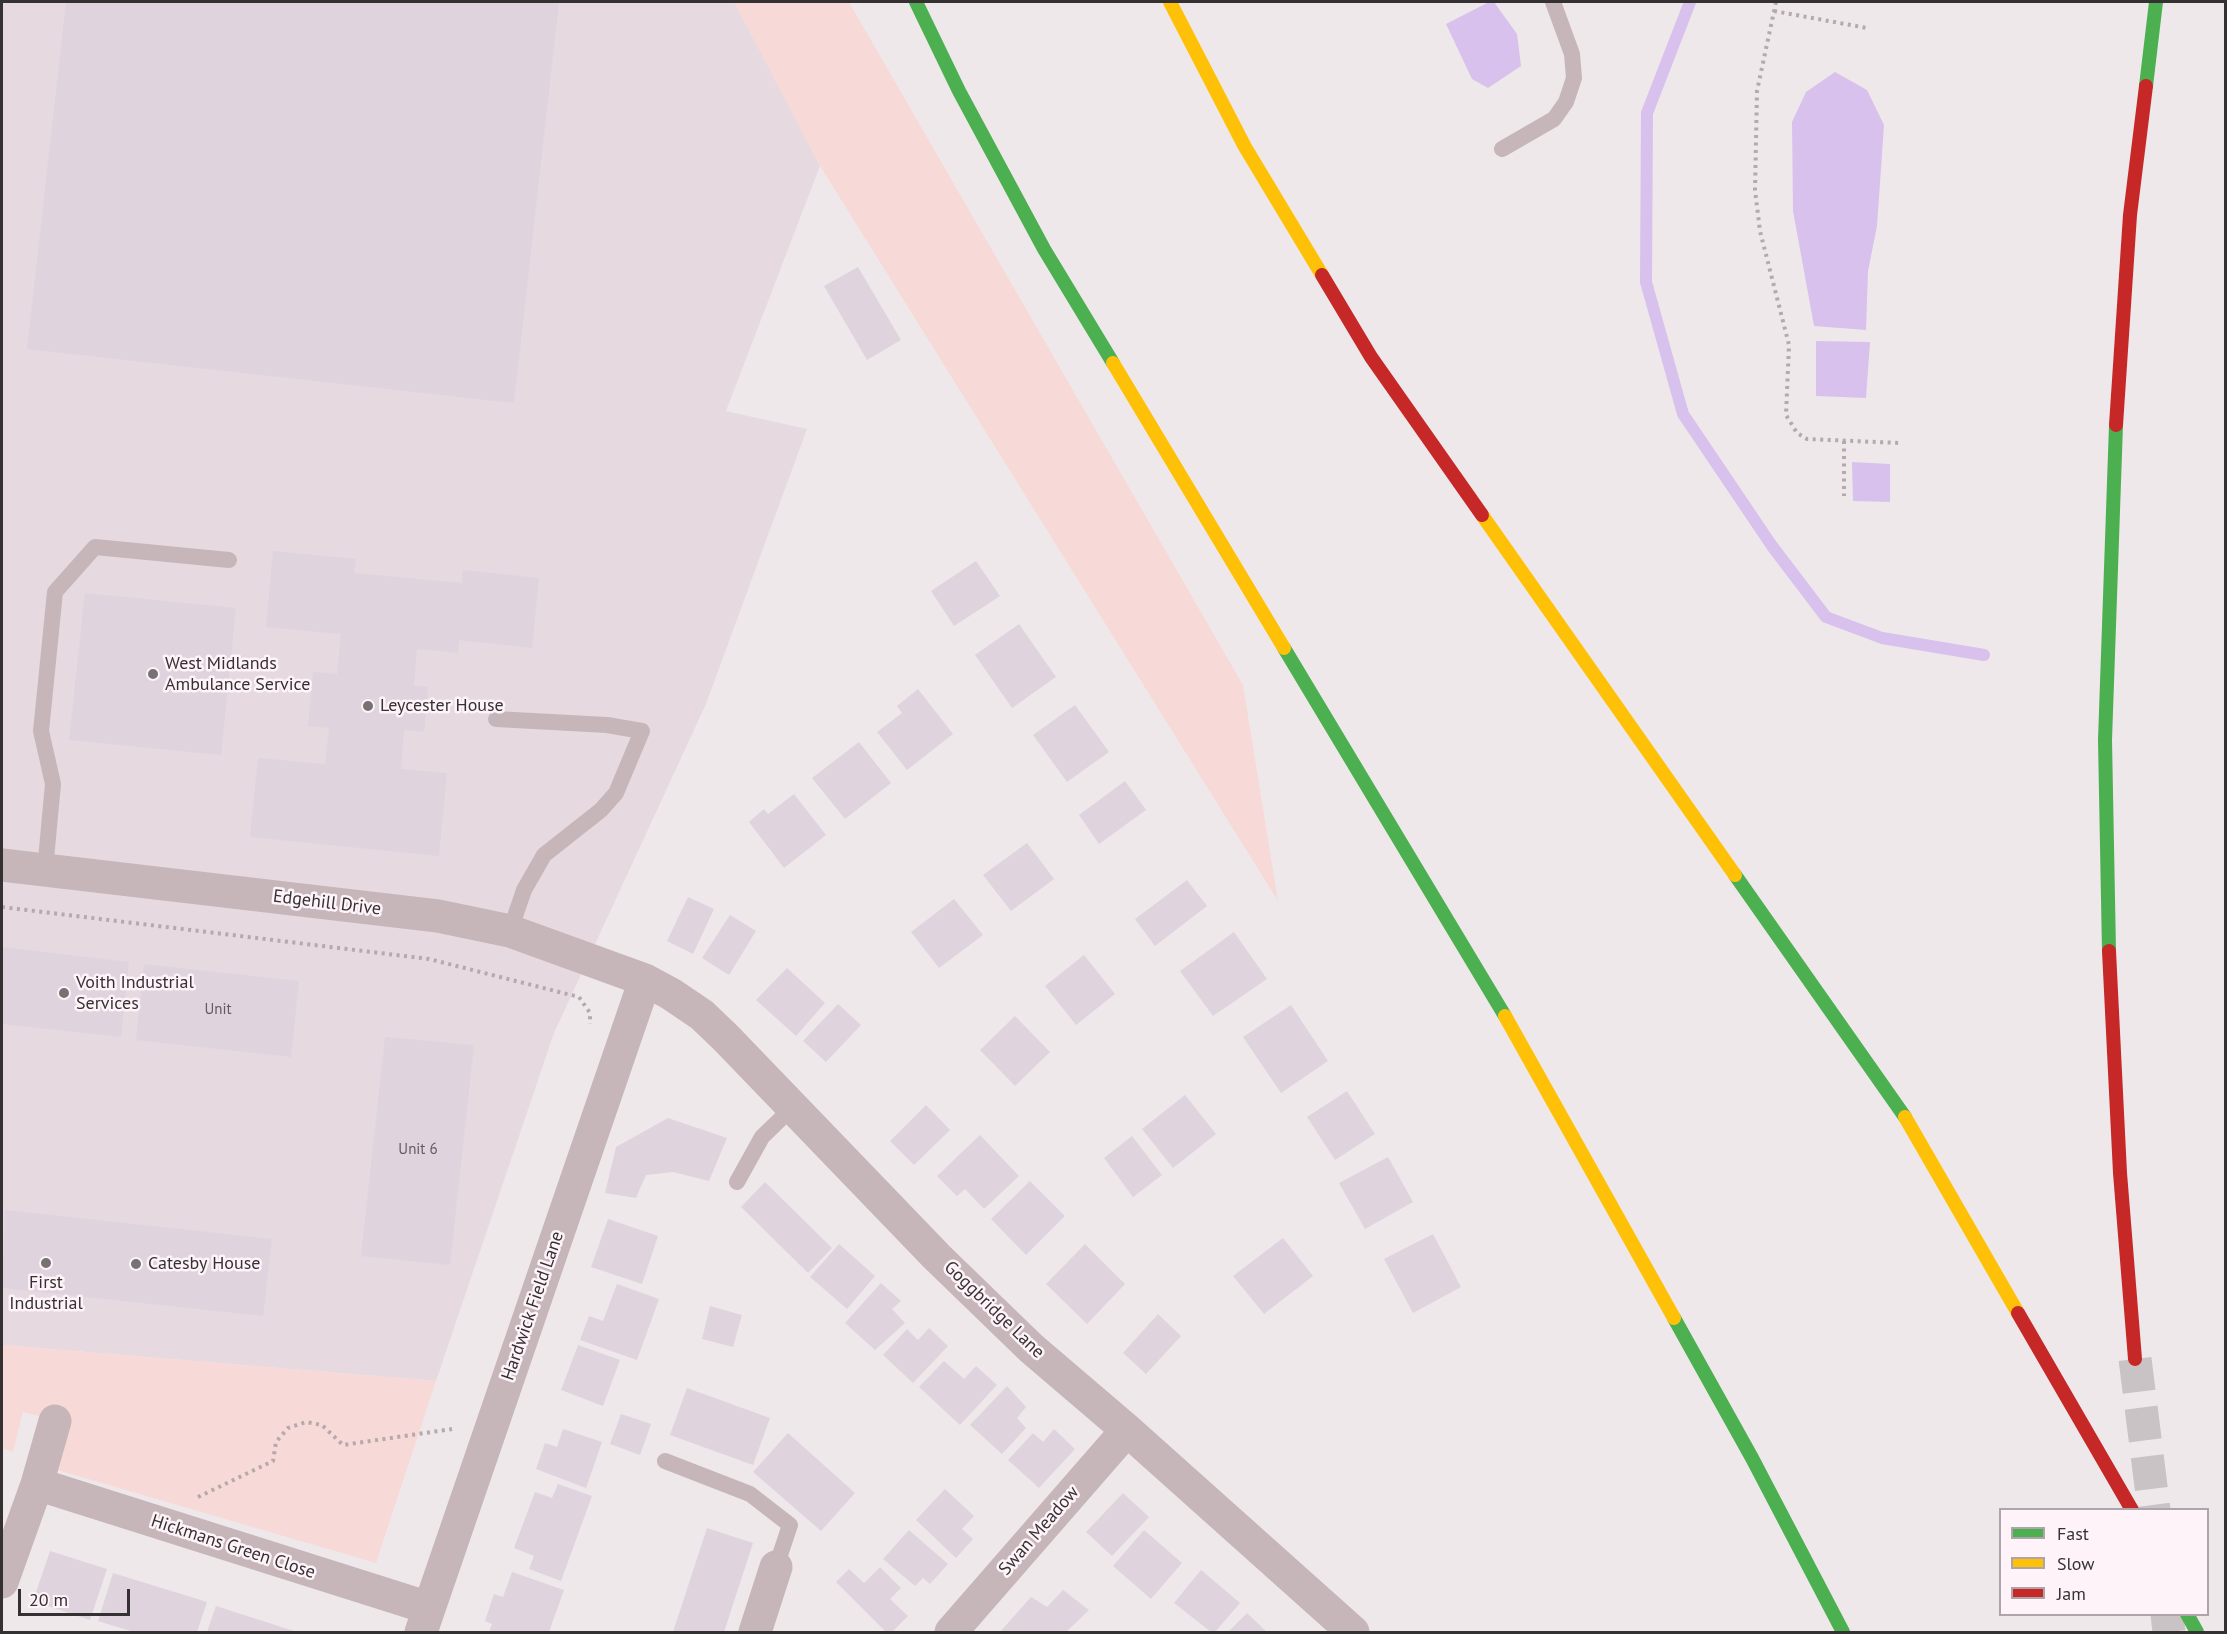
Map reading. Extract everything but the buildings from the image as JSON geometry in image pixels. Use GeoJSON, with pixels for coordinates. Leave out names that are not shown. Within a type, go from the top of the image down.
{"type":"FeatureCollection","features":[{"type":"Feature","properties":{"kind":"highway"},"geometry":{"type":"LineString","coordinates":[[916,2],[959,91],[1044,249],[1494,996],[1752,1458],[1843,1632]]}},
{"type":"Feature","properties":{"kind":"highway"},"geometry":{"type":"LineString","coordinates":[[1170,2],[1245,147],[1371,357],[1908,1122],[2131,1508]]}},
{"type":"Feature","properties":{"kind":"highway"},"geometry":{"type":"LineString","coordinates":[[2135,1359],[2120,1173],[2109,948],[2105,740],[2118,370],[2130,215],[2156,2]]}},
{"type":"Feature","properties":{"kind":"highway"},"geometry":{"type":"LineString","coordinates":[[2188,1616],[2197,1632]]}},
{"type":"Feature","properties":{"kind":"street","name":"Edgehill Drive"},"geometry":{"type":"LineString","coordinates":[[2,865],[438,916],[510,931],[645,980]]}},
{"type":"Feature","properties":{"kind":"street","name":"Goggbridge Lane"},"geometry":{"type":"LineString","coordinates":[[645,980],[702,1015],[937,1257],[1014,1331],[1353,1632]]}},
{"type":"Feature","properties":{"kind":"street","name":"Hardwick Field Lane"},"geometry":{"type":"LineString","coordinates":[[425,1620],[645,980]]}},
{"type":"Feature","properties":{"kind":"street"},"geometry":{"type":"LineString","coordinates":[[2,1582],[37,1484],[55,1421]]}},
{"type":"Feature","properties":{"kind":"street","name":"Swan Meadow"},"geometry":{"type":"LineString","coordinates":[[957,1630],[1127,1430]]}},
{"type":"Feature","properties":{"kind":"street","name":"Hickmans Green Close"},"geometry":{"type":"LineString","coordinates":[[37,1484],[175,1528],[425,1620]]}},
{"type":"Feature","properties":{"kind":"street"},"geometry":{"type":"LineString","coordinates":[[765,1630],[776,1567]]}},
{"type":"Feature","properties":{"kind":"lane"},"geometry":{"type":"LineString","coordinates":[[1502,149],[1554,118],[1566,102],[1574,78],[1572,54],[1553,2]]}},
{"type":"Feature","properties":{"kind":"lane"},"geometry":{"type":"LineString","coordinates":[[45,870],[53,784],[41,731],[55,592],[95,547],[229,560]]}},
{"type":"Feature","properties":{"kind":"lane"},"geometry":{"type":"LineString","coordinates":[[496,719],[608,725],[642,731],[616,793],[601,810],[544,855],[524,890],[510,931]]}},
{"type":"Feature","properties":{"kind":"lane"},"geometry":{"type":"LineString","coordinates":[[737,1182],[762,1137],[793,1107]]}},
{"type":"Feature","properties":{"kind":"lane"},"geometry":{"type":"LineString","coordinates":[[665,1461],[750,1494],[790,1525],[776,1567]]}},
{"type":"Feature","properties":{"kind":"path"},"geometry":{"type":"LineString","coordinates":[[1776,2],[1757,91],[1755,190],[1760,231],[1789,345],[1786,415],[1797,433],[1807,439],[1900,443]]}},
{"type":"Feature","properties":{"kind":"path"},"geometry":{"type":"LineString","coordinates":[[1774,11],[1867,28]]}},
{"type":"Feature","properties":{"kind":"path"},"geometry":{"type":"LineString","coordinates":[[1844,441],[1844,496]]}},
{"type":"Feature","properties":{"kind":"path"},"geometry":{"type":"LineString","coordinates":[[2,907],[429,959],[579,997],[590,1013],[590,1031]]}},
{"type":"Feature","properties":{"kind":"path"},"geometry":{"type":"LineString","coordinates":[[175,1528],[184,1504],[273,1461],[276,1442],[288,1428],[306,1422],[322,1425],[343,1445],[456,1428],[452,1439]]}},
{"type":"Feature","properties":{"kind":"shaded area"},"geometry":{"type":"Polygon","coordinates":[[[2,2],[737,2],[820,166],[726,411],[807,429],[706,704],[554,1033],[436,1381],[2,1345],[2,2]]]}},
{"type":"Feature","properties":{"kind":"shaded area"},"geometry":{"type":"Polygon","coordinates":[[[734,2],[849,2],[1243,685],[1278,901],[820,166],[734,2]]]}},
{"type":"Feature","properties":{"kind":"shaded area"},"geometry":{"type":"Polygon","coordinates":[[[1489,2],[1494,2],[1517,34],[1521,66],[1488,88],[1472,79],[1446,24],[1489,2]]]}},
{"type":"Feature","properties":{"kind":"shaded area"},"geometry":{"type":"Polygon","coordinates":[[[1835,72],[1867,90],[1884,125],[1877,226],[1868,271],[1866,330],[1814,326],[1793,211],[1792,122],[1806,92],[1835,72]]]}},
{"type":"Feature","properties":{"kind":"shaded area"},"geometry":{"type":"Polygon","coordinates":[[[1816,341],[1870,342],[1866,398],[1816,396],[1816,341]]]}},
{"type":"Feature","properties":{"kind":"shaded area"},"geometry":{"type":"Polygon","coordinates":[[[1852,462],[1890,464],[1890,502],[1853,501],[1852,462]]]}},
{"type":"Feature","properties":{"kind":"shaded area"},"geometry":{"type":"Polygon","coordinates":[[[2,1345],[436,1381],[376,1563],[57,1470],[68,1424],[23,1412],[13,1452],[2,1448],[2,1345]]]}},
{"type":"Feature","properties":{"kind":"waterway"},"geometry":{"type":"LineString","coordinates":[[1690,2],[1647,113],[1646,282],[1683,414],[1772,546],[1826,617],[1882,638],[1984,655]]}},
{"type":"Feature","properties":{"kind":"tunnel"},"geometry":{"type":"LineString","coordinates":[[2135,1359],[2154,1508]]}},
{"type":"Feature","properties":{"kind":"tunnel"},"geometry":{"type":"LineString","coordinates":[[2167,1616],[2169,1632]]}},
{"type":"Feature","properties":{"kind":"traffic: fast"},"geometry":{"type":"LineString","coordinates":[[916,2],[959,91],[1044,249],[1113,363]]}},
{"type":"Feature","properties":{"kind":"traffic: fast"},"geometry":{"type":"LineString","coordinates":[[2146,86],[2156,2]]}},
{"type":"Feature","properties":{"kind":"traffic: fast"},"geometry":{"type":"LineString","coordinates":[[2109,951],[2105,740],[2116,425]]}},
{"type":"Feature","properties":{"kind":"traffic: fast"},"geometry":{"type":"LineString","coordinates":[[1284,648],[1505,1016]]}},
{"type":"Feature","properties":{"kind":"traffic: fast"},"geometry":{"type":"LineString","coordinates":[[1735,875],[1905,1117]]}},
{"type":"Feature","properties":{"kind":"traffic: fast"},"geometry":{"type":"LineString","coordinates":[[1674,1318],[1752,1458],[1843,1632]]}},
{"type":"Feature","properties":{"kind":"traffic: fast"},"geometry":{"type":"LineString","coordinates":[[2188,1616],[2197,1632]]}},
{"type":"Feature","properties":{"kind":"traffic: slow"},"geometry":{"type":"LineString","coordinates":[[1170,2],[1245,147],[1322,275]]}},
{"type":"Feature","properties":{"kind":"traffic: slow"},"geometry":{"type":"LineString","coordinates":[[1113,363],[1284,648]]}},
{"type":"Feature","properties":{"kind":"traffic: slow"},"geometry":{"type":"LineString","coordinates":[[1482,515],[1735,875]]}},
{"type":"Feature","properties":{"kind":"traffic: slow"},"geometry":{"type":"LineString","coordinates":[[1505,1016],[1674,1318]]}},
{"type":"Feature","properties":{"kind":"traffic: slow"},"geometry":{"type":"LineString","coordinates":[[1905,1117],[2018,1313]]}},
{"type":"Feature","properties":{"kind":"traffic: jam"},"geometry":{"type":"LineString","coordinates":[[2116,425],[2130,215],[2146,86]]}},
{"type":"Feature","properties":{"kind":"traffic: jam"},"geometry":{"type":"LineString","coordinates":[[1322,275],[1371,357],[1482,515]]}},
{"type":"Feature","properties":{"kind":"traffic: jam"},"geometry":{"type":"LineString","coordinates":[[2109,951],[2120,1173],[2135,1359]]}},
{"type":"Feature","properties":{"kind":"traffic: jam"},"geometry":{"type":"LineString","coordinates":[[2018,1313],[2131,1508]]}},
{"type":"Feature","properties":{"kind":"place","name":"West Midlands Ambulance Service"},"geometry":{"type":"Point","coordinates":[153,674]}},
{"type":"Feature","properties":{"kind":"place","name":"Leycester House"},"geometry":{"type":"Point","coordinates":[368,706]}},
{"type":"Feature","properties":{"kind":"place","name":"Voith Industrial Services"},"geometry":{"type":"Point","coordinates":[64,993]}},
{"type":"Feature","properties":{"kind":"place","name":"First Industrial"},"geometry":{"type":"Point","coordinates":[46,1263]}},
{"type":"Feature","properties":{"kind":"place","name":"Catesby House"},"geometry":{"type":"Point","coordinates":[136,1264]}}]}
